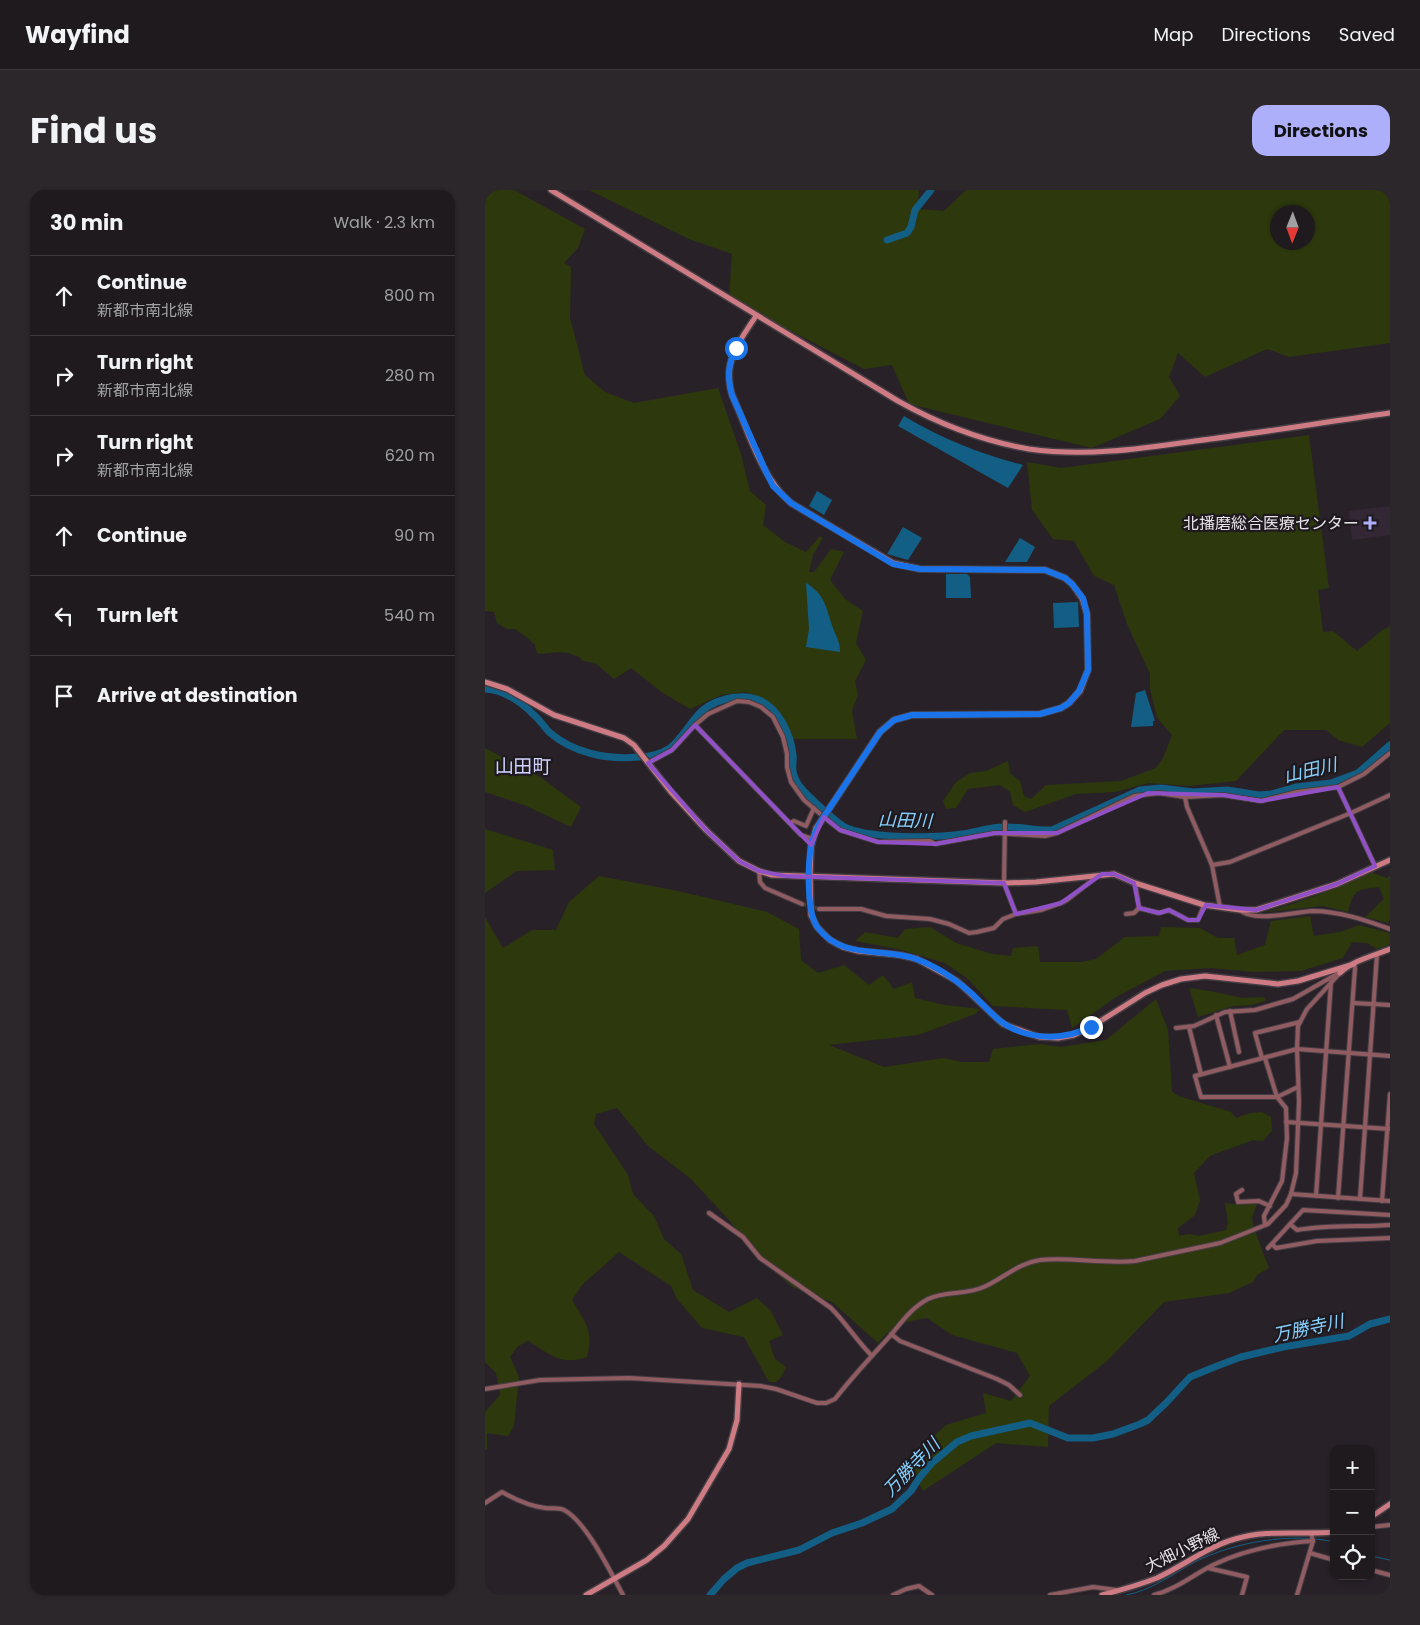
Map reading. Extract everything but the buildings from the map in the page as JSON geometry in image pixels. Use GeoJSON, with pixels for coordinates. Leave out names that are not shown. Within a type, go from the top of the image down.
{"type":"FeatureCollection","features":[{"type":"Feature","properties":{"kind":"street"},"geometry":{"type":"LineString","coordinates":[[551,190],[898,402],[941,424],[981,438],[1028,448],[1079,453],[1126,450],[1390,413]]}},
{"type":"Feature","properties":{"kind":"street"},"geometry":{"type":"LineString","coordinates":[[756,316],[733,355],[728,369],[729,382],[732,395],[767,474],[781,495],[797,507],[881,558],[907,568],[932,570],[1035,569],[1055,573],[1065,578],[1078,591],[1083,598],[1087,614],[1088,670],[1079,691],[1069,703],[1057,710],[1040,714],[912,715],[894,720],[880,732],[821,821],[813,839],[810,876],[811,914],[817,927],[829,940],[843,948],[857,952],[887,953],[917,959],[957,981],[1003,1024],[1039,1037],[1058,1038],[1075,1034],[1091,1027],[1145,993],[1181,979],[1205,976],[1278,984],[1298,981],[1354,964],[1390,949]]}},
{"type":"Feature","properties":{"kind":"street"},"geometry":{"type":"LineString","coordinates":[[485,682],[507,689],[554,715],[624,738],[634,745],[671,792],[706,830],[739,861],[772,875],[1004,883],[1036,882],[1099,874],[1115,874],[1135,883],[1205,905],[1255,910],[1328,887],[1390,860]]}},
{"type":"Feature","properties":{"kind":"street"},"geometry":{"type":"LineString","coordinates":[[647,760],[671,750],[708,714],[737,701],[749,702],[761,707],[773,717],[783,736],[791,782],[804,800],[840,830],[877,842],[930,842],[935,844],[995,833],[1045,836],[1057,833],[1134,796],[1159,793],[1185,797],[1223,795],[1261,801],[1297,792],[1339,787],[1364,774],[1390,753]]}},
{"type":"Feature","properties":{"kind":"street"},"geometry":{"type":"LineString","coordinates":[[695,725],[801,836],[813,839]]}},
{"type":"Feature","properties":{"kind":"street"},"geometry":{"type":"LineString","coordinates":[[1339,787],[1375,866]]}},
{"type":"Feature","properties":{"kind":"street"},"geometry":{"type":"LineString","coordinates":[[1212,865],[1230,862],[1351,814],[1390,795]]}},
{"type":"Feature","properties":{"kind":"street"},"geometry":{"type":"LineString","coordinates":[[1185,797],[1212,865],[1220,908]]}},
{"type":"Feature","properties":{"kind":"street"},"geometry":{"type":"LineString","coordinates":[[790,824],[794,821],[806,826],[814,808]]}},
{"type":"Feature","properties":{"kind":"street"},"geometry":{"type":"LineString","coordinates":[[1005,822],[1004,883],[1016,914]]}},
{"type":"Feature","properties":{"kind":"street"},"geometry":{"type":"LineString","coordinates":[[759,871],[760,882],[765,888],[802,904]]}},
{"type":"Feature","properties":{"kind":"street"},"geometry":{"type":"LineString","coordinates":[[819,909],[861,909],[886,916],[930,918],[969,933],[994,928],[1003,919],[1016,914],[1041,910],[1061,903],[1098,877],[1099,874]]}},
{"type":"Feature","properties":{"kind":"street"},"geometry":{"type":"LineString","coordinates":[[1135,883],[1139,908]]}},
{"type":"Feature","properties":{"kind":"street"},"geometry":{"type":"LineString","coordinates":[[1139,908],[1159,913],[1169,910],[1188,920],[1198,920],[1205,905]]}},
{"type":"Feature","properties":{"kind":"street"},"geometry":{"type":"LineString","coordinates":[[1126,914],[1134,913],[1139,908]]}},
{"type":"Feature","properties":{"kind":"street"},"geometry":{"type":"LineString","coordinates":[[1241,910],[1244,914],[1256,916],[1311,911],[1335,913],[1390,929]]}},
{"type":"Feature","properties":{"kind":"street"},"geometry":{"type":"LineString","coordinates":[[1360,1199],[1377,954]]}},
{"type":"Feature","properties":{"kind":"street"},"geometry":{"type":"LineString","coordinates":[[1176,1028],[1189,1027],[1216,1015],[1231,1011],[1255,1010],[1293,999],[1354,964]]}},
{"type":"Feature","properties":{"kind":"street"},"geometry":{"type":"LineString","coordinates":[[1338,1198],[1353,1003],[1354,964]]}},
{"type":"Feature","properties":{"kind":"street"},"geometry":{"type":"LineString","coordinates":[[485,1390],[540,1380],[599,1378],[739,1384],[776,1389],[817,1403],[826,1403],[835,1399],[907,1316],[928,1299],[938,1295],[973,1291],[986,1286],[1028,1262],[1043,1260],[1135,1261],[1220,1242],[1265,1225],[1274,1219],[1286,1205],[1296,1173],[1298,1122],[1297,1039],[1300,1022],[1307,1009],[1340,973]]}},
{"type":"Feature","properties":{"kind":"street"},"geometry":{"type":"LineString","coordinates":[[1316,1196],[1331,982]]}},
{"type":"Feature","properties":{"kind":"street"},"geometry":{"type":"LineString","coordinates":[[1353,1003],[1390,1005]]}},
{"type":"Feature","properties":{"kind":"street"},"geometry":{"type":"LineString","coordinates":[[1231,1011],[1239,1052]]}},
{"type":"Feature","properties":{"kind":"street"},"geometry":{"type":"LineString","coordinates":[[1216,1015],[1230,1067]]}},
{"type":"Feature","properties":{"kind":"street"},"geometry":{"type":"LineString","coordinates":[[1265,1225],[1264,1216],[1282,1181],[1287,1138],[1286,1108],[1277,1097],[1255,1033],[1300,1022]]}},
{"type":"Feature","properties":{"kind":"street"},"geometry":{"type":"LineString","coordinates":[[1189,1027],[1201,1074]]}},
{"type":"Feature","properties":{"kind":"street"},"geometry":{"type":"LineString","coordinates":[[1298,1087],[1277,1097],[1201,1097],[1195,1076],[1297,1049],[1390,1056]]}},
{"type":"Feature","properties":{"kind":"street"},"geometry":{"type":"LineString","coordinates":[[1382,1201],[1389,1129],[1390,1094]]}},
{"type":"Feature","properties":{"kind":"street"},"geometry":{"type":"LineString","coordinates":[[1286,1122],[1389,1129]]}},
{"type":"Feature","properties":{"kind":"street"},"geometry":{"type":"LineString","coordinates":[[1242,1190],[1236,1194],[1238,1202],[1259,1201],[1269,1206]]}},
{"type":"Feature","properties":{"kind":"street"},"geometry":{"type":"LineString","coordinates":[[1291,1194],[1390,1201]]}},
{"type":"Feature","properties":{"kind":"street"},"geometry":{"type":"LineString","coordinates":[[1268,1248],[1303,1210],[1390,1215]]}},
{"type":"Feature","properties":{"kind":"street"},"geometry":{"type":"LineString","coordinates":[[709,1213],[743,1237],[760,1258],[831,1308],[872,1356]]}},
{"type":"Feature","properties":{"kind":"street"},"geometry":{"type":"LineString","coordinates":[[1290,1224],[1297,1230],[1323,1226],[1359,1228],[1390,1225]]}},
{"type":"Feature","properties":{"kind":"street"},"geometry":{"type":"LineString","coordinates":[[1272,1244],[1276,1248],[1317,1241],[1390,1238]]}},
{"type":"Feature","properties":{"kind":"street"},"geometry":{"type":"LineString","coordinates":[[891,1334],[900,1341],[997,1379],[1020,1395]]}},
{"type":"Feature","properties":{"kind":"street"},"geometry":{"type":"LineString","coordinates":[[586,1595],[647,1560],[665,1546],[689,1519],[729,1449],[737,1420],[739,1384]]}},
{"type":"Feature","properties":{"kind":"street"},"geometry":{"type":"LineString","coordinates":[[485,1503],[502,1492],[525,1503],[545,1508],[563,1509],[579,1522],[623,1595]]}},
{"type":"Feature","properties":{"kind":"street"},"geometry":{"type":"LineString","coordinates":[[1375,1514],[1390,1504]]}},
{"type":"Feature","properties":{"kind":"street"},"geometry":{"type":"LineString","coordinates":[[1375,1527],[1390,1525]]}},
{"type":"Feature","properties":{"kind":"street","name":"大畑小野線"},"geometry":{"type":"LineString","coordinates":[[1102,1595],[1157,1578],[1237,1538],[1269,1534],[1330,1532]]}},
{"type":"Feature","properties":{"kind":"street"},"geometry":{"type":"LineString","coordinates":[[1297,1595],[1313,1541],[1311,1533]]}},
{"type":"Feature","properties":{"kind":"street"},"geometry":{"type":"LineString","coordinates":[[1154,1595],[1181,1584],[1208,1568],[1240,1555],[1275,1545],[1313,1541]]}},
{"type":"Feature","properties":{"kind":"street"},"geometry":{"type":"LineString","coordinates":[[1310,1554],[1330,1559]]}},
{"type":"Feature","properties":{"kind":"street"},"geometry":{"type":"LineString","coordinates":[[1208,1568],[1247,1577],[1242,1595]]}},
{"type":"Feature","properties":{"kind":"street"},"geometry":{"type":"LineString","coordinates":[[1375,1571],[1390,1575]]}},
{"type":"Feature","properties":{"kind":"street"},"geometry":{"type":"LineString","coordinates":[[893,1595],[919,1586],[932,1595]]}},
{"type":"Feature","properties":{"kind":"street"},"geometry":{"type":"LineString","coordinates":[[1050,1595],[1093,1587],[1121,1590]]}},
{"type":"Feature","properties":{"kind":"highlighted area"},"geometry":{"type":"Polygon","coordinates":[[[695,725],[811,845],[824,817],[840,830],[878,842],[935,844],[995,833],[1057,833],[1148,793],[1223,795],[1261,801],[1338,787],[1375,866],[1337,884],[1256,910],[1206,905],[1198,920],[1188,920],[1169,910],[1159,913],[1139,908],[1134,883],[1114,874],[1102,874],[1061,903],[1016,914],[1004,883],[785,876],[759,871],[739,861],[706,830],[648,763],[672,750],[695,725]]]}},
{"type":"Feature","properties":{"kind":"shaded area","name":"北播磨総合医療センター"},"geometry":{"type":"Polygon","coordinates":[[[1390,506],[1390,535],[1352,540],[1349,511],[1390,506]]]}},
{"type":"Feature","properties":{"kind":"green space"},"geometry":{"type":"Polygon","coordinates":[[[485,190],[514,190],[585,229],[578,248],[564,263],[571,267],[570,318],[585,375],[605,392],[634,403],[718,388],[741,454],[750,491],[766,505],[763,525],[785,542],[806,552],[820,536],[823,538],[813,555],[809,572],[814,572],[831,549],[844,552],[830,580],[845,599],[863,611],[856,643],[866,660],[855,681],[858,695],[852,711],[857,739],[793,739],[767,701],[746,692],[721,695],[690,709],[663,693],[631,668],[614,679],[595,663],[583,661],[579,657],[568,653],[537,653],[535,645],[529,639],[515,629],[507,629],[497,623],[494,612],[485,611],[485,190]]]}},
{"type":"Feature","properties":{"kind":"green space"},"geometry":{"type":"Polygon","coordinates":[[[589,190],[919,190],[918,209],[944,211],[966,190],[1390,190],[1390,343],[1289,357],[1267,349],[1205,377],[1178,353],[1169,377],[1180,396],[1160,419],[1092,448],[909,404],[892,365],[864,369],[729,299],[732,254],[689,239],[589,190]]]}},
{"type":"Feature","properties":{"kind":"green space"},"geometry":{"type":"Polygon","coordinates":[[[1309,435],[1329,588],[1318,590],[1323,632],[1333,631],[1357,651],[1390,626],[1390,723],[1362,747],[1338,740],[1326,730],[1284,730],[1236,781],[1189,786],[1149,783],[1115,792],[1076,794],[1025,812],[1013,805],[1010,792],[1000,785],[968,789],[956,808],[946,809],[943,801],[956,782],[970,773],[986,771],[1008,761],[1010,773],[1020,781],[1024,796],[1031,799],[1046,785],[1121,781],[1156,768],[1163,758],[1172,735],[1157,718],[1150,689],[1150,674],[1127,624],[1114,585],[1094,576],[1074,541],[1053,539],[1032,510],[1027,462],[1061,468],[1309,435]]]}},
{"type":"Feature","properties":{"kind":"green space"},"geometry":{"type":"Polygon","coordinates":[[[485,748],[540,777],[581,807],[571,827],[524,805],[485,792],[485,748]]]}},
{"type":"Feature","properties":{"kind":"green space"},"geometry":{"type":"Polygon","coordinates":[[[485,829],[553,850],[555,870],[517,871],[485,893],[485,829]]]}},
{"type":"Feature","properties":{"kind":"green space"},"geometry":{"type":"Polygon","coordinates":[[[1370,872],[1387,878],[1390,875],[1390,918],[1388,923],[1365,917],[1384,899],[1379,887],[1357,892],[1352,899],[1348,912],[1323,906],[1265,912],[1319,895],[1370,872]]]}},
{"type":"Feature","properties":{"kind":"green space"},"geometry":{"type":"Polygon","coordinates":[[[599,876],[678,891],[767,912],[799,929],[801,960],[818,973],[844,965],[869,985],[883,975],[894,989],[912,982],[915,998],[945,1005],[980,1009],[975,1014],[918,1035],[829,1045],[884,1067],[944,1058],[962,1062],[989,1062],[993,1049],[1040,1044],[1061,1047],[1106,1040],[1156,999],[1168,1030],[1172,1091],[1178,1096],[1231,1112],[1236,1118],[1250,1113],[1262,1112],[1271,1117],[1272,1131],[1263,1141],[1253,1140],[1210,1156],[1194,1173],[1200,1200],[1195,1215],[1178,1228],[1179,1236],[1189,1234],[1199,1236],[1226,1230],[1228,1222],[1225,1203],[1257,1203],[1252,1221],[1269,1268],[1257,1275],[1253,1282],[1229,1293],[1164,1302],[1107,1361],[1049,1406],[1048,1447],[996,1443],[923,1491],[907,1461],[946,1425],[986,1413],[983,1393],[1011,1401],[1030,1376],[1017,1353],[952,1335],[927,1318],[899,1325],[878,1343],[832,1302],[794,1288],[759,1259],[729,1220],[691,1179],[648,1146],[617,1108],[596,1114],[594,1124],[628,1175],[633,1194],[654,1216],[664,1239],[681,1254],[693,1290],[729,1312],[757,1298],[771,1311],[783,1335],[769,1341],[775,1359],[786,1367],[782,1376],[776,1382],[769,1382],[744,1337],[702,1328],[677,1299],[671,1286],[619,1252],[582,1285],[572,1300],[589,1333],[587,1357],[569,1360],[562,1359],[549,1354],[528,1341],[518,1346],[510,1357],[519,1377],[514,1426],[508,1436],[487,1433],[487,1450],[485,1449],[485,1412],[500,1395],[496,1373],[485,1362],[485,917],[503,948],[532,930],[556,930],[569,902],[599,876]]]}},
{"type":"Feature","properties":{"kind":"green space"},"geometry":{"type":"Polygon","coordinates":[[[1310,916],[1314,936],[1340,932],[1359,925],[1390,933],[1390,944],[1377,949],[1367,943],[1352,942],[1343,958],[1301,971],[1254,972],[1211,968],[1165,971],[1116,997],[1072,1028],[1067,1010],[993,1006],[968,979],[945,963],[898,949],[855,941],[865,932],[898,938],[905,929],[930,927],[956,943],[992,954],[1011,956],[1013,948],[1038,946],[1040,962],[1082,962],[1096,959],[1125,937],[1159,936],[1161,927],[1200,928],[1218,938],[1234,938],[1237,955],[1265,945],[1271,921],[1310,916]]]}},
{"type":"Feature","properties":{"kind":"green space"},"geometry":{"type":"Polygon","coordinates":[[[1189,988],[1243,998],[1264,997],[1266,1001],[1252,1005],[1233,1006],[1198,1017],[1189,988]]]}},
{"type":"Feature","properties":{"kind":"water"},"geometry":{"type":"Polygon","coordinates":[[[904,416],[962,445],[1023,465],[1008,488],[898,426],[904,416]]]}},
{"type":"Feature","properties":{"kind":"water"},"geometry":{"type":"Polygon","coordinates":[[[817,491],[832,500],[824,515],[809,506],[817,491]]]}},
{"type":"Feature","properties":{"kind":"water"},"geometry":{"type":"Polygon","coordinates":[[[903,527],[922,538],[908,560],[887,554],[903,527]]]}},
{"type":"Feature","properties":{"kind":"water"},"geometry":{"type":"Polygon","coordinates":[[[1020,538],[1035,547],[1027,562],[1005,562],[1020,538]]]}},
{"type":"Feature","properties":{"kind":"water"},"geometry":{"type":"Polygon","coordinates":[[[946,574],[967,574],[970,577],[971,598],[946,598],[946,574]]]}},
{"type":"Feature","properties":{"kind":"water"},"geometry":{"type":"Polygon","coordinates":[[[806,583],[819,593],[825,605],[839,642],[840,652],[806,647],[809,629],[806,583]]]}},
{"type":"Feature","properties":{"kind":"water"},"geometry":{"type":"Polygon","coordinates":[[[1078,602],[1079,627],[1054,628],[1053,603],[1078,602]]]}},
{"type":"Feature","properties":{"kind":"water"},"geometry":{"type":"Polygon","coordinates":[[[1145,690],[1155,721],[1153,721],[1153,726],[1131,727],[1136,693],[1145,690]]]}},
{"type":"Feature","properties":{"kind":"waterway"},"geometry":{"type":"LineString","coordinates":[[887,240],[907,233],[911,227],[915,210],[931,190]]}},
{"type":"Feature","properties":{"kind":"waterway","name":"山田川"},"geometry":{"type":"LineString","coordinates":[[485,689],[505,694],[518,701],[549,732],[569,745],[591,754],[626,758],[646,756],[670,748],[703,710],[717,702],[734,697],[759,700],[772,709],[787,731],[792,747],[794,776],[802,789],[843,826],[867,833],[884,835],[919,837],[950,835],[1003,827],[1052,830],[1140,790],[1161,788],[1193,792],[1227,790],[1259,795],[1271,794],[1296,787],[1331,783],[1358,773],[1390,745]]}},
{"type":"Feature","properties":{"kind":"waterway","name":"万勝寺川"},"geometry":{"type":"LineString","coordinates":[[710,1595],[724,1579],[737,1568],[747,1563],[799,1550],[832,1533],[862,1523],[892,1509],[911,1491],[932,1463],[957,1442],[971,1436],[1030,1423],[1068,1438],[1093,1438],[1113,1434],[1148,1420],[1190,1377],[1241,1357],[1283,1347],[1349,1336],[1370,1324],[1390,1319]]}},
{"type":"Feature","properties":{"kind":"waterway"},"geometry":{"type":"LineString","coordinates":[[1126,1595],[1153,1586],[1210,1555],[1245,1544],[1300,1538],[1330,1541]]}},
{"type":"Feature","properties":{"kind":"waterway"},"geometry":{"type":"LineString","coordinates":[[1375,1557],[1390,1560]]}},
{"type":"Feature","properties":{"kind":"tunnel"},"geometry":{"type":"LineString","coordinates":[[802,904],[819,909]]}},
{"type":"Feature","properties":{"kind":"place","name":"北播磨総合医療センター"},"geometry":{"type":"Point","coordinates":[1370,523]}},
{"type":"Feature","properties":{"kind":"district","name":"山田町"},"geometry":{"type":"Point","coordinates":[523,766]}},
{"type":"Feature","properties":{"kind":"route"},"geometry":{"type":"LineString","coordinates":[[736,348],[728,369],[732,395],[773,486],[791,503],[881,558],[907,568],[932,570],[1035,569],[1055,573],[1065,578],[1078,591],[1083,598],[1087,614],[1088,670],[1086,678],[1075,697],[1061,708],[1040,714],[912,715],[894,720],[887,724],[880,732],[814,834],[811,847],[810,895],[811,914],[817,927],[829,940],[843,948],[857,952],[880,952],[917,959],[957,981],[1003,1024],[1020,1032],[1039,1037],[1058,1038],[1075,1034],[1091,1027]]}}]}
